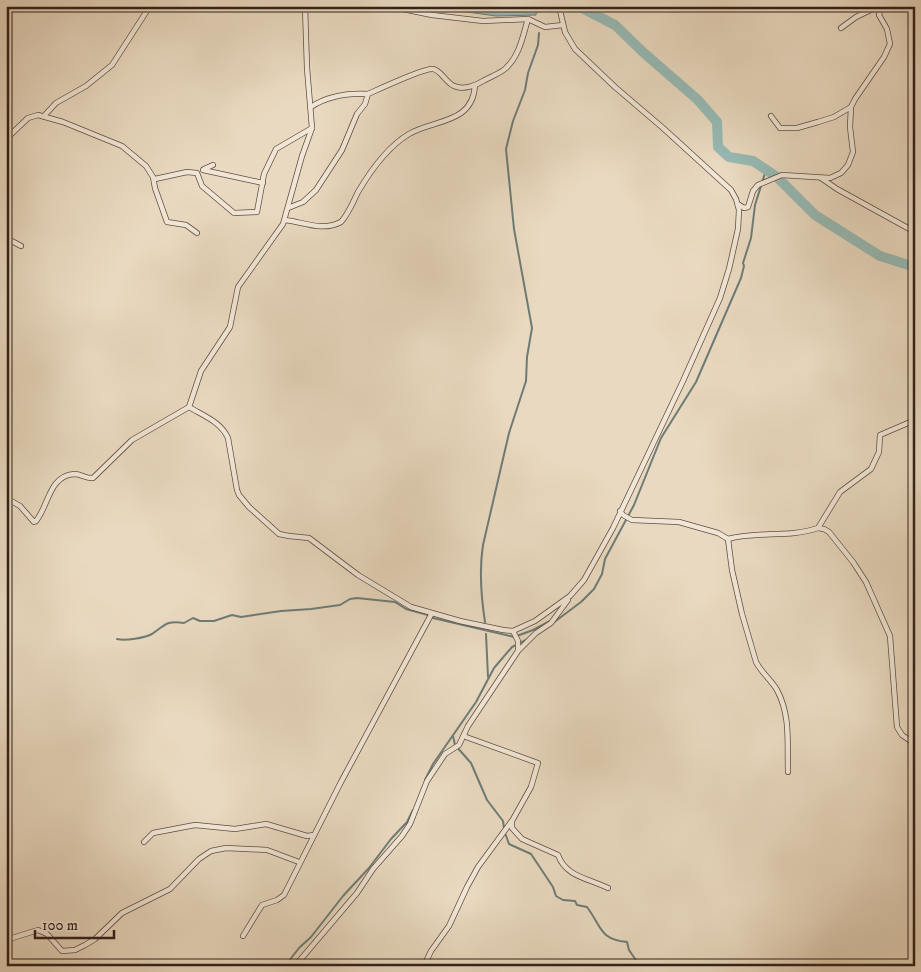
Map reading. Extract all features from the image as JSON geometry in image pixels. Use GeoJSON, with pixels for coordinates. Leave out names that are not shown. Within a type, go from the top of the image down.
{"type":"FeatureCollection","features":[{"type":"Feature","properties":{"kind":"street"},"geometry":{"type":"LineString","coordinates":[[44,116],[56,103],[86,86],[112,65],[150,6]]}},
{"type":"Feature","properties":{"kind":"street"},"geometry":{"type":"LineString","coordinates":[[6,498],[20,506],[34,522],[50,492],[60,479],[67,475],[75,474],[90,479],[93,478],[132,440],[189,407],[201,371],[230,327],[238,287],[285,220],[302,156],[312,128],[307,68],[305,6]]}},
{"type":"Feature","properties":{"kind":"street"},"geometry":{"type":"LineString","coordinates":[[388,6],[432,15],[483,21],[528,19],[545,27],[563,25]]}},
{"type":"Feature","properties":{"kind":"street"},"geometry":{"type":"LineString","coordinates":[[295,966],[402,836],[410,824],[428,780],[445,754],[459,745],[468,726],[518,651],[536,633],[551,623],[589,570],[683,381],[720,298],[729,269],[738,229],[738,204],[731,190],[582,56],[570,43],[563,25],[559,6]]}},
{"type":"Feature","properties":{"kind":"street"},"geometry":{"type":"LineString","coordinates":[[738,204],[744,208],[748,207],[753,191],[758,185],[782,175],[830,178],[837,176],[848,165],[852,156],[851,108],[855,98],[884,57],[890,44],[887,30],[879,15],[880,6]]}},
{"type":"Feature","properties":{"kind":"street"},"geometry":{"type":"LineString","coordinates":[[842,28],[856,17],[880,6]]}},
{"type":"Feature","properties":{"kind":"street"},"geometry":{"type":"LineString","coordinates":[[311,106],[333,96],[368,94],[399,82],[407,76],[431,69],[435,69],[454,86],[468,87],[475,85],[506,68],[521,45],[528,19]]}},
{"type":"Feature","properties":{"kind":"street"},"geometry":{"type":"LineString","coordinates":[[285,220],[318,227],[341,222],[376,163],[410,134],[436,122],[451,119],[464,112],[474,96],[475,85]]}},
{"type":"Feature","properties":{"kind":"street"},"geometry":{"type":"LineString","coordinates":[[288,208],[303,202],[316,190],[342,150],[357,114],[365,104],[368,94]]}},
{"type":"Feature","properties":{"kind":"street"},"geometry":{"type":"LineString","coordinates":[[772,116],[780,128],[797,128],[834,117],[851,108]]}},
{"type":"Feature","properties":{"kind":"street"},"geometry":{"type":"LineString","coordinates":[[6,139],[28,118],[38,115],[122,146],[146,166],[155,179],[155,188],[167,222],[186,225],[197,233]]}},
{"type":"Feature","properties":{"kind":"street"},"geometry":{"type":"LineString","coordinates":[[196,174],[202,186],[234,213],[257,212],[264,174],[276,149],[312,128]]}},
{"type":"Feature","properties":{"kind":"street"},"geometry":{"type":"LineString","coordinates":[[155,179],[187,172],[196,174],[213,165]]}},
{"type":"Feature","properties":{"kind":"street"},"geometry":{"type":"LineString","coordinates":[[203,170],[262,183]]}},
{"type":"Feature","properties":{"kind":"street"},"geometry":{"type":"LineString","coordinates":[[821,178],[837,189],[915,232]]}},
{"type":"Feature","properties":{"kind":"street"},"geometry":{"type":"LineString","coordinates":[[6,238],[21,246]]}},
{"type":"Feature","properties":{"kind":"street"},"geometry":{"type":"LineString","coordinates":[[189,407],[221,426],[225,431],[239,496],[280,534],[309,538],[343,565],[383,591],[411,606],[481,626],[513,631],[535,621],[570,596]]}},
{"type":"Feature","properties":{"kind":"street"},"geometry":{"type":"LineString","coordinates":[[818,528],[840,492],[871,469],[879,452],[880,435],[915,420]]}},
{"type":"Feature","properties":{"kind":"street"},"geometry":{"type":"LineString","coordinates":[[620,511],[632,520],[679,522],[718,533],[728,538],[800,532],[818,528],[829,532],[866,582],[890,636],[897,727],[902,735],[915,744]]}},
{"type":"Feature","properties":{"kind":"street"},"geometry":{"type":"LineString","coordinates":[[728,538],[732,570],[756,662],[776,688],[787,719],[788,772]]}},
{"type":"Feature","properties":{"kind":"street"},"geometry":{"type":"LineString","coordinates":[[243,936],[262,905],[277,900],[284,895],[432,613]]}},
{"type":"Feature","properties":{"kind":"street"},"geometry":{"type":"LineString","coordinates":[[513,631],[518,642],[518,651]]}},
{"type":"Feature","properties":{"kind":"street"},"geometry":{"type":"LineString","coordinates":[[424,966],[431,951],[449,926],[478,867],[512,821],[531,787],[538,763],[466,737],[464,734]]}},
{"type":"Feature","properties":{"kind":"street"},"geometry":{"type":"LineString","coordinates":[[512,821],[512,828],[522,839],[530,844],[558,854],[561,864],[570,872],[608,888]]}},
{"type":"Feature","properties":{"kind":"street"},"geometry":{"type":"LineString","coordinates":[[144,842],[153,833],[195,825],[235,829],[266,824],[307,836],[314,835]]}},
{"type":"Feature","properties":{"kind":"street"},"geometry":{"type":"LineString","coordinates":[[6,940],[38,930],[47,934],[62,951],[75,950],[95,939],[122,913],[170,889],[203,856],[219,849],[267,850],[300,862]]}},
{"type":"Feature","properties":{"kind":"water"},"geometry":{"type":"Polygon","coordinates":[[[424,6],[544,6],[544,10],[536,13],[536,15],[496,16],[424,6]]]}},
{"type":"Feature","properties":{"kind":"water"},"geometry":{"type":"Polygon","coordinates":[[[640,6],[815,6],[803,9],[710,9],[677,12],[650,11],[640,6]]]}},
{"type":"Feature","properties":{"kind":"waterway"},"geometry":{"type":"LineString","coordinates":[[581,6],[615,25],[698,100],[717,122],[718,147],[729,157],[753,161],[777,177],[815,215],[880,256],[915,267]]}},
{"type":"Feature","properties":{"kind":"waterway"},"geometry":{"type":"LineString","coordinates":[[485,622],[481,583],[483,545],[509,433],[526,381],[527,357],[532,328],[514,229],[506,149],[513,121],[525,90],[528,73],[538,45],[539,33]]}},
{"type":"Feature","properties":{"kind":"waterway"},"geometry":{"type":"LineString","coordinates":[[553,623],[581,602],[594,589],[602,574],[605,559],[634,505],[661,438],[696,382],[741,278],[743,263],[751,238],[755,205],[766,170]]}},
{"type":"Feature","properties":{"kind":"waterway"},"geometry":{"type":"LineString","coordinates":[[117,639],[144,637],[166,624],[174,622],[184,623],[193,618],[200,621],[214,621],[232,615],[241,617],[340,605],[350,599],[357,598],[395,602],[406,609],[428,615]]}},
{"type":"Feature","properties":{"kind":"waterway"},"geometry":{"type":"LineString","coordinates":[[433,618],[514,637],[552,620]]}},
{"type":"Feature","properties":{"kind":"waterway"},"geometry":{"type":"LineString","coordinates":[[486,634],[488,677]]}},
{"type":"Feature","properties":{"kind":"waterway"},"geometry":{"type":"LineString","coordinates":[[425,780],[433,764],[476,702],[494,668],[512,647],[528,639]]}},
{"type":"Feature","properties":{"kind":"waterway"},"geometry":{"type":"LineString","coordinates":[[453,736],[455,745],[471,763],[487,800],[503,821],[504,828]]}},
{"type":"Feature","properties":{"kind":"waterway"},"geometry":{"type":"LineString","coordinates":[[285,966],[407,822],[413,810]]}},
{"type":"Feature","properties":{"kind":"waterway"},"geometry":{"type":"LineString","coordinates":[[505,833],[509,844],[531,854],[553,887],[556,896],[563,900],[575,901],[577,905],[587,907],[606,935],[627,942],[629,950],[640,966]]}}]}
